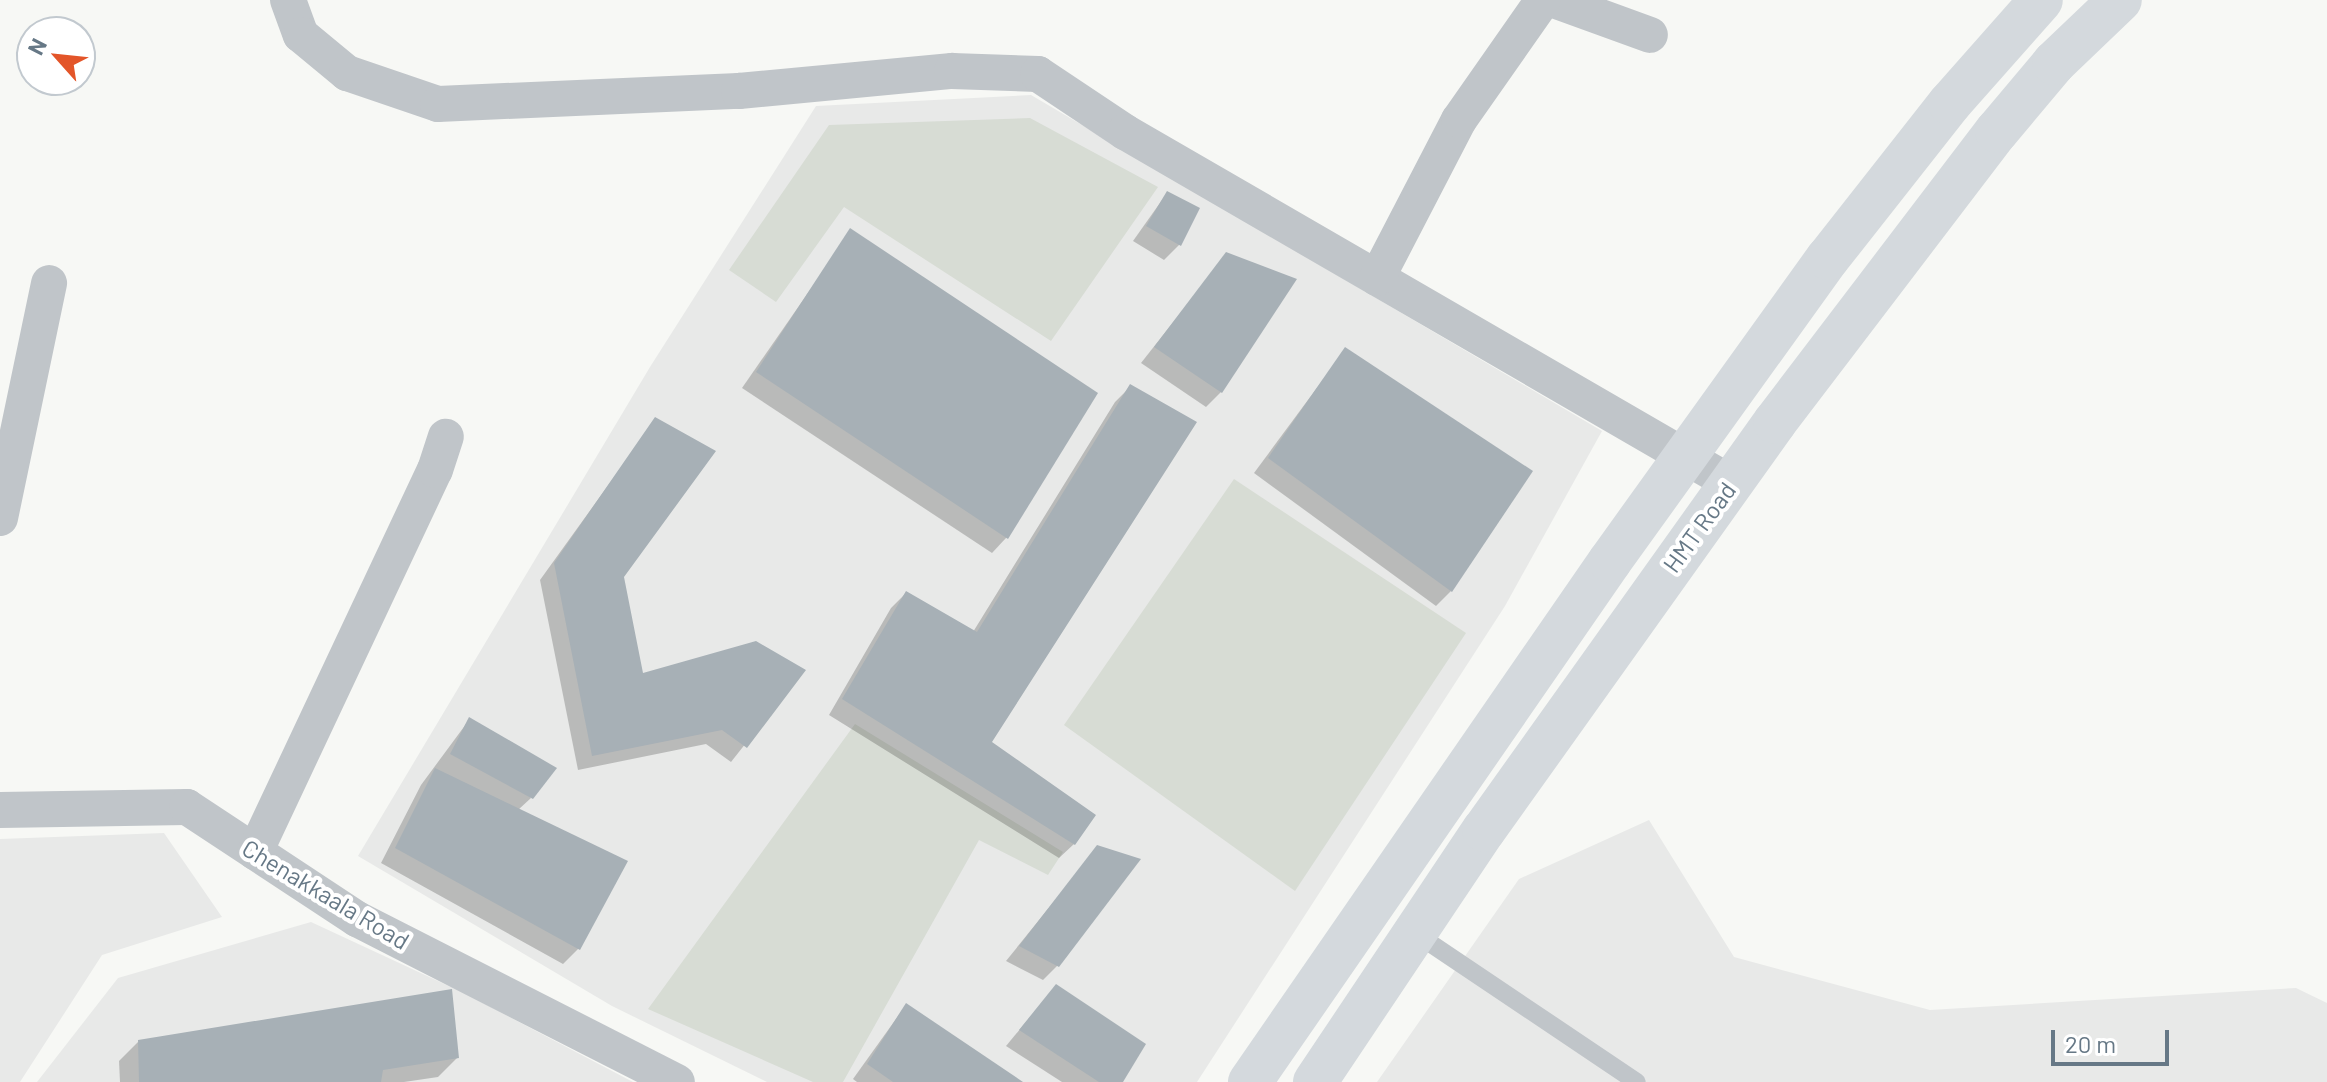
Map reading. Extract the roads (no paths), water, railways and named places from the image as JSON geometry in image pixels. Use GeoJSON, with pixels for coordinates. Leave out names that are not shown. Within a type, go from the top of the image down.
{"type":"FeatureCollection","features":[{"type":"Feature","properties":{"kind":"main road"},"geometry":{"type":"LineString","coordinates":[[1250,1082],[1688,455],[1864,211],[2041,0]]}},
{"type":"Feature","properties":{"kind":"main road","name":"HMT Road"},"geometry":{"type":"LineString","coordinates":[[1315,1082],[1415,933],[1731,483],[1927,218],[2054,63],[2120,0]]}},
{"type":"Feature","properties":{"kind":"street"},"geometry":{"type":"LineString","coordinates":[[288,0],[301,35],[347,73],[438,104],[739,91],[952,71],[1038,74],[1125,132],[1688,455],[1731,483]]}},
{"type":"Feature","properties":{"kind":"street"},"geometry":{"type":"LineString","coordinates":[[1377,278],[1459,120],[1543,0]]}},
{"type":"Feature","properties":{"kind":"street"},"geometry":{"type":"LineString","coordinates":[[1554,0],[1650,35]]}},
{"type":"Feature","properties":{"kind":"street"},"geometry":{"type":"LineString","coordinates":[[0,518],[49,283]]}},
{"type":"Feature","properties":{"kind":"street"},"geometry":{"type":"LineString","coordinates":[[255,852],[435,470],[446,437]]}},
{"type":"Feature","properties":{"kind":"street","name":"Chenakkaala Road"},"geometry":{"type":"LineString","coordinates":[[0,810],[187,807],[357,919],[677,1082]]}},
{"type":"Feature","properties":{"kind":"lane"},"geometry":{"type":"LineString","coordinates":[[1415,933],[1637,1082]]}}]}
